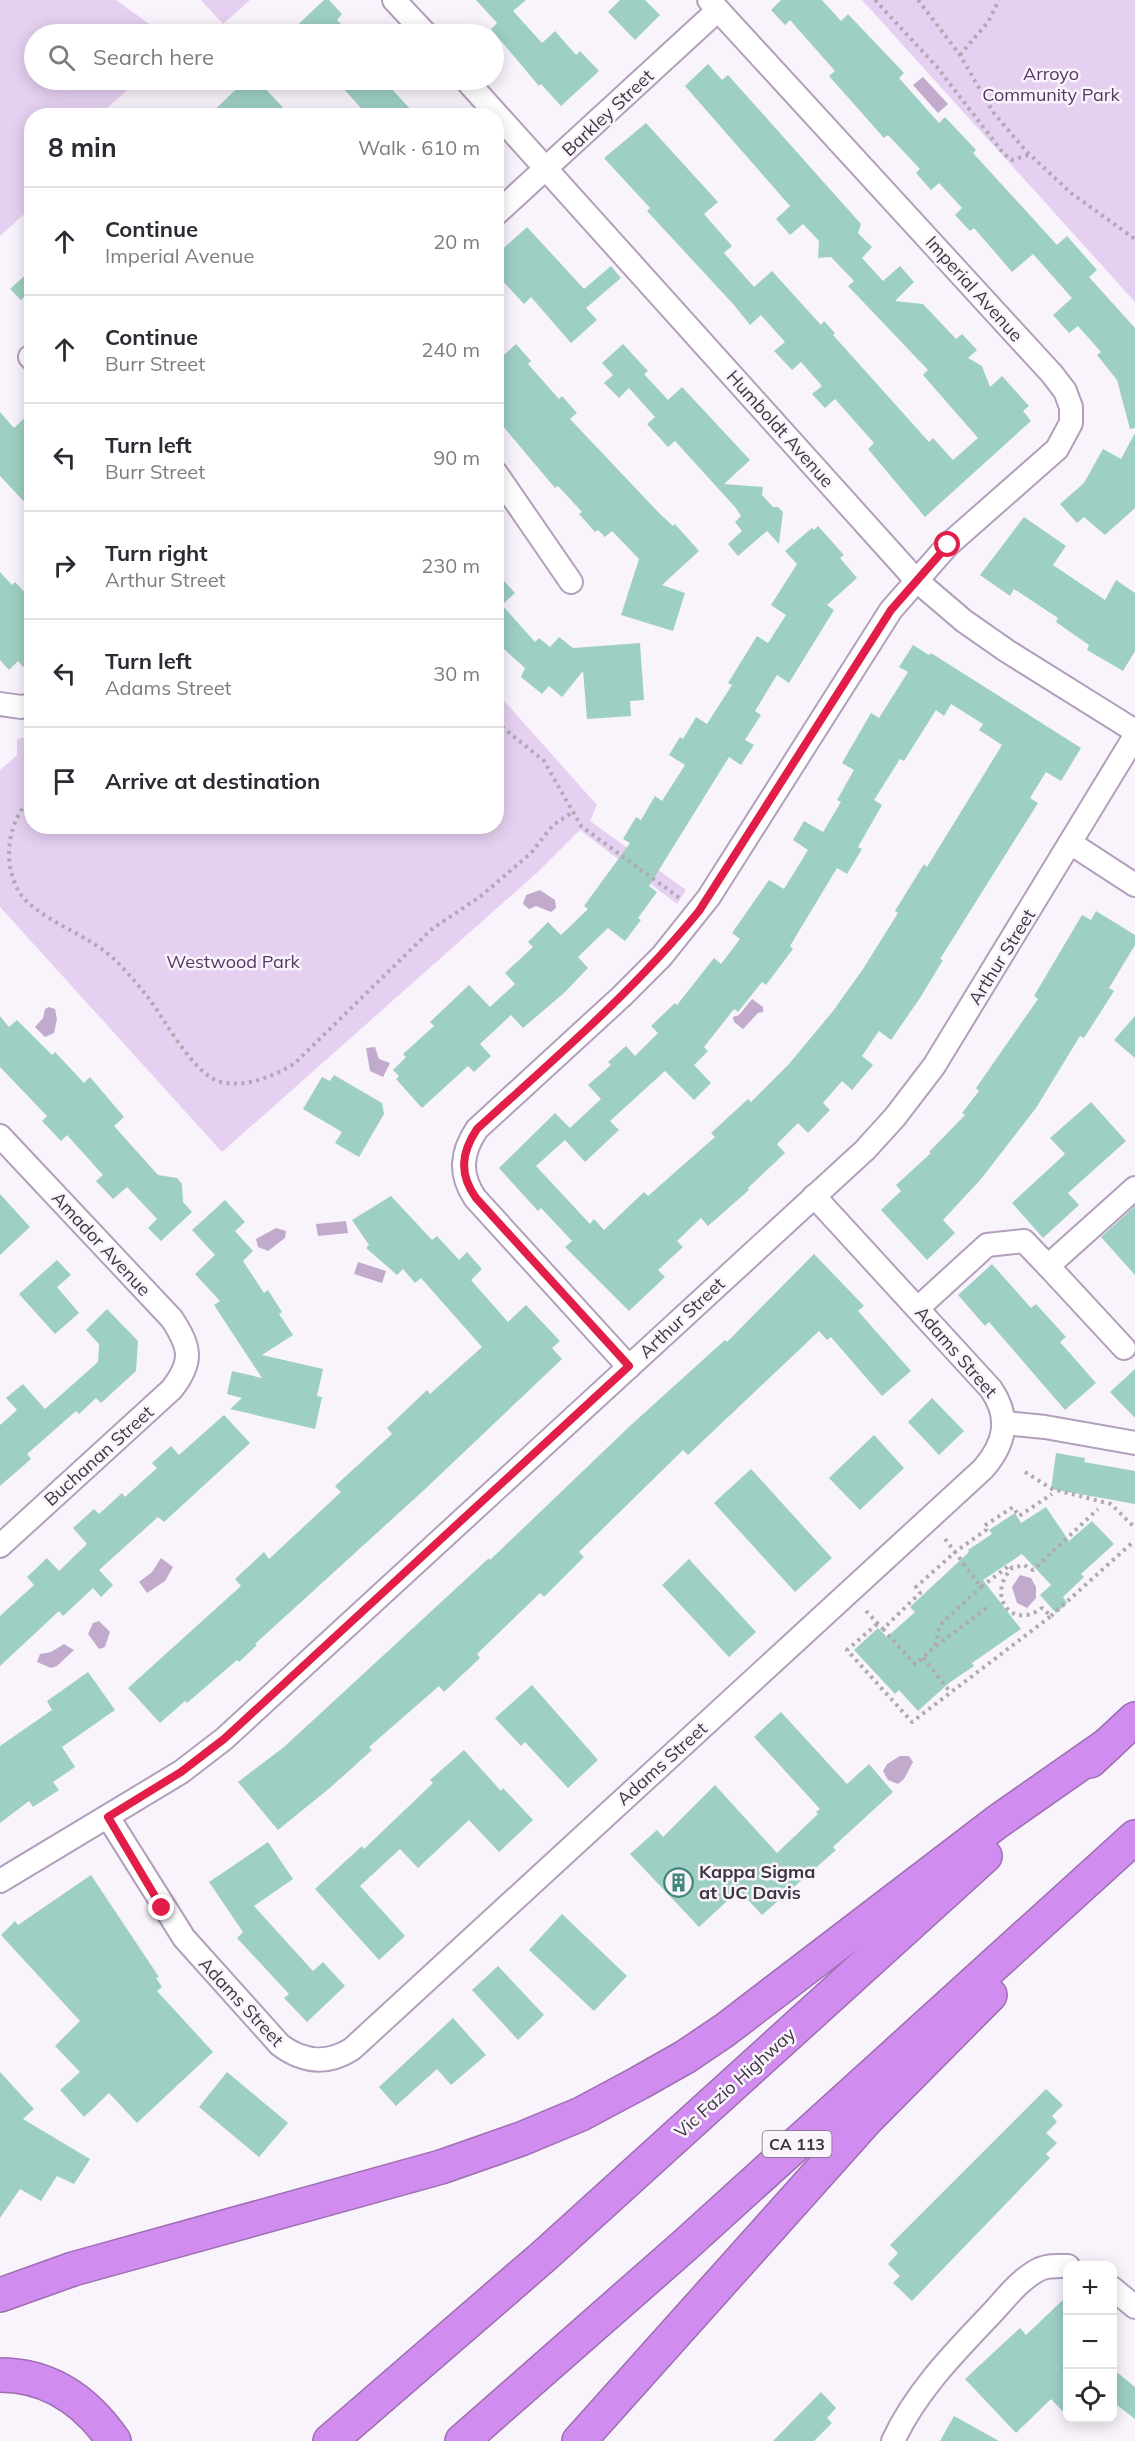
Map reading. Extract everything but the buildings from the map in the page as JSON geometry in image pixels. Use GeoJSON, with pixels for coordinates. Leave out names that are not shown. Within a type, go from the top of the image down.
{"type":"FeatureCollection","features":[{"type":"Feature","properties":{"kind":"highway","name":"Vic Fazio Highway"},"geometry":{"type":"LineString","coordinates":[[330,2441],[544,2256],[1135,1719]]}},
{"type":"Feature","properties":{"kind":"highway"},"geometry":{"type":"LineString","coordinates":[[0,2295],[73,2269],[441,2167],[521,2139],[580,2114],[685,2057],[725,2030],[997,1822],[1107,1745]]}},
{"type":"Feature","properties":{"kind":"highway"},"geometry":{"type":"LineString","coordinates":[[579,2441],[853,2135],[952,2036],[1132,1840]]}},
{"type":"Feature","properties":{"kind":"highway","name":"CA 113"},"geometry":{"type":"LineString","coordinates":[[462,2441],[684,2247],[1132,1840]]}},
{"type":"Feature","properties":{"kind":"highway"},"geometry":{"type":"LineString","coordinates":[[0,2375],[28,2377],[73,2396],[96,2416],[114,2441]]}},
{"type":"Feature","properties":{"kind":"street"},"geometry":{"type":"LineString","coordinates":[[394,0],[417,24]]}},
{"type":"Feature","properties":{"kind":"street","name":"Barkley Street"},"geometry":{"type":"LineString","coordinates":[[504,207],[547,169],[713,5]]}},
{"type":"Feature","properties":{"kind":"street","name":"Imperial Avenue"},"geometry":{"type":"LineString","coordinates":[[629,1366],[476,1198],[463,1174],[469,1142],[477,1129],[622,996],[662,956],[699,911],[891,610],[948,545],[1057,449],[1071,423],[1071,407],[1065,391],[1052,374],[713,5]]}},
{"type":"Feature","properties":{"kind":"street","name":"Humboldt Avenue"},"geometry":{"type":"LineString","coordinates":[[475,90],[491,108]]}},
{"type":"Feature","properties":{"kind":"street","name":"Humboldt Avenue"},"geometry":{"type":"LineString","coordinates":[[504,122],[916,580],[963,621],[1135,731]]}},
{"type":"Feature","properties":{"kind":"street"},"geometry":{"type":"LineString","coordinates":[[504,485],[571,582]]}},
{"type":"Feature","properties":{"kind":"street"},"geometry":{"type":"LineString","coordinates":[[0,704],[24,706]]}},
{"type":"Feature","properties":{"kind":"street","name":"Arthur Street"},"geometry":{"type":"LineString","coordinates":[[0,1881],[181,1772],[224,1739],[880,1134],[934,1066],[1072,844],[1135,736]]}},
{"type":"Feature","properties":{"kind":"street"},"geometry":{"type":"LineString","coordinates":[[1072,844],[1135,885]]}},
{"type":"Feature","properties":{"kind":"street","name":"Amador Avenue"},"geometry":{"type":"LineString","coordinates":[[4,1148],[172,1319],[185,1338],[188,1359]]}},
{"type":"Feature","properties":{"kind":"street"},"geometry":{"type":"LineString","coordinates":[[1048,1266],[1135,1188]]}},
{"type":"Feature","properties":{"kind":"street","name":"Adams Street"},"geometry":{"type":"LineString","coordinates":[[108,1817],[184,1938],[280,2045],[291,2054],[311,2060],[334,2059],[343,2055],[983,1469],[999,1447],[1004,1424],[1002,1408],[991,1389],[814,1196]]}},
{"type":"Feature","properties":{"kind":"street"},"geometry":{"type":"LineString","coordinates":[[918,1308],[987,1245],[1024,1241],[1124,1348]]}},
{"type":"Feature","properties":{"kind":"street","name":"Buchanan Street"},"geometry":{"type":"LineString","coordinates":[[0,1546],[172,1389],[183,1375],[188,1359]]}},
{"type":"Feature","properties":{"kind":"street"},"geometry":{"type":"LineString","coordinates":[[1004,1424],[1045,1427],[1135,1443]]}},
{"type":"Feature","properties":{"kind":"street"},"geometry":{"type":"LineString","coordinates":[[893,2441],[920,2394],[943,2365],[1016,2288],[1039,2270],[1060,2266]]}},
{"type":"Feature","properties":{"kind":"street"},"geometry":{"type":"LineString","coordinates":[[1117,2291],[1135,2307]]}},
{"type":"Feature","properties":{"kind":"path"},"geometry":{"type":"LineString","coordinates":[[875,0],[937,68],[1004,154],[1012,160],[1030,155]]}},
{"type":"Feature","properties":{"kind":"path"},"geometry":{"type":"LineString","coordinates":[[918,0],[960,55],[993,112],[1030,155],[1071,192],[1135,238]]}},
{"type":"Feature","properties":{"kind":"path"},"geometry":{"type":"LineString","coordinates":[[960,55],[988,22],[999,0]]}},
{"type":"Feature","properties":{"kind":"path"},"geometry":{"type":"LineString","coordinates":[[504,728],[544,761],[581,826],[699,911]]}},
{"type":"Feature","properties":{"kind":"path"},"geometry":{"type":"LineString","coordinates":[[24,805],[11,830],[11,867],[19,892],[30,904],[91,940],[116,960],[148,997],[199,1068],[221,1082],[257,1081],[278,1074],[295,1063],[432,929],[481,896],[531,853],[553,825],[573,812]]}},
{"type":"Feature","properties":{"kind":"path"},"geometry":{"type":"LineString","coordinates":[[1025,1472],[1052,1489],[1111,1504],[1135,1528]]}},
{"type":"Feature","properties":{"kind":"path"},"geometry":{"type":"LineString","coordinates":[[883,1629],[920,1593],[916,1587],[955,1552],[986,1530],[984,1526],[1013,1507],[1019,1516],[1052,1494]]}},
{"type":"Feature","properties":{"kind":"path"},"geometry":{"type":"LineString","coordinates":[[935,1647],[940,1625],[981,1587],[1010,1565],[1012,1568],[1024,1565],[1034,1570],[1098,1509]]}},
{"type":"Feature","properties":{"kind":"path"},"geometry":{"type":"LineString","coordinates":[[945,1539],[981,1587]]}},
{"type":"Feature","properties":{"kind":"path"},"geometry":{"type":"LineString","coordinates":[[877,1624],[848,1650],[912,1722],[1050,1616],[1133,1542]]}},
{"type":"Feature","properties":{"kind":"path"},"geometry":{"type":"LineString","coordinates":[[1012,1568],[1002,1581],[1000,1589],[1003,1602],[1012,1613],[1022,1616],[1042,1608],[1050,1616]]}},
{"type":"Feature","properties":{"kind":"path"},"geometry":{"type":"LineString","coordinates":[[866,1611],[915,1664],[985,1609],[988,1613]]}},
{"type":"Feature","properties":{"kind":"path"},"geometry":{"type":"LineString","coordinates":[[923,1658],[951,1693]]}},
{"type":"Feature","properties":{"kind":"green space"},"geometry":{"type":"Polygon","coordinates":[[[0,0],[116,0],[149,24],[24,24],[24,90],[128,90],[107,108],[24,108],[24,214],[0,236],[0,0]]]}},
{"type":"Feature","properties":{"kind":"green space"},"geometry":{"type":"Polygon","coordinates":[[[201,0],[250,0],[223,24],[201,0]]]}},
{"type":"Feature","properties":{"kind":"green space","name":"Arroyo Community Park"},"geometry":{"type":"Polygon","coordinates":[[[862,0],[1135,0],[1135,302],[862,0]]]}},
{"type":"Feature","properties":{"kind":"green space","name":"Westwood Park"},"geometry":{"type":"Polygon","coordinates":[[[504,701],[597,805],[590,821],[686,890],[677,904],[580,830],[539,871],[222,1152],[0,907],[0,770],[17,755],[17,739],[24,738],[24,834],[504,834],[504,701]]]}},
{"type":"Feature","properties":{"kind":"shaded area"},"geometry":{"type":"Polygon","coordinates":[[[923,77],[948,104],[938,113],[913,85],[923,77]]]}},
{"type":"Feature","properties":{"kind":"shaded area"},"geometry":{"type":"Polygon","coordinates":[[[540,890],[555,900],[556,908],[551,912],[536,906],[529,909],[523,904],[526,895],[540,890]]]}},
{"type":"Feature","properties":{"kind":"shaded area"},"geometry":{"type":"Polygon","coordinates":[[[752,999],[763,1007],[763,1012],[758,1013],[743,1029],[734,1022],[733,1017],[739,1015],[752,999]]]}},
{"type":"Feature","properties":{"kind":"shaded area"},"geometry":{"type":"Polygon","coordinates":[[[49,1007],[55,1009],[57,1019],[54,1033],[45,1037],[35,1027],[43,1018],[45,1009],[49,1007]]]}},
{"type":"Feature","properties":{"kind":"shaded area"},"geometry":{"type":"Polygon","coordinates":[[[375,1047],[379,1059],[390,1063],[383,1077],[370,1071],[366,1048],[375,1047]]]}},
{"type":"Feature","properties":{"kind":"shaded area"},"geometry":{"type":"Polygon","coordinates":[[[346,1221],[348,1233],[318,1236],[316,1224],[346,1221]]]}},
{"type":"Feature","properties":{"kind":"shaded area"},"geometry":{"type":"Polygon","coordinates":[[[276,1228],[286,1231],[285,1238],[268,1251],[258,1247],[256,1239],[276,1228]]]}},
{"type":"Feature","properties":{"kind":"shaded area"},"geometry":{"type":"Polygon","coordinates":[[[358,1262],[386,1271],[382,1283],[354,1274],[358,1262]]]}},
{"type":"Feature","properties":{"kind":"shaded area"},"geometry":{"type":"Polygon","coordinates":[[[161,1558],[173,1567],[165,1581],[147,1593],[139,1582],[152,1572],[161,1558]]]}},
{"type":"Feature","properties":{"kind":"shaded area"},"geometry":{"type":"Polygon","coordinates":[[[1020,1575],[1031,1578],[1036,1587],[1036,1598],[1027,1608],[1017,1603],[1012,1587],[1020,1575]]]}},
{"type":"Feature","properties":{"kind":"shaded area"},"geometry":{"type":"Polygon","coordinates":[[[99,1621],[110,1632],[105,1647],[99,1649],[88,1634],[93,1623],[99,1621]]]}},
{"type":"Feature","properties":{"kind":"shaded area"},"geometry":{"type":"Polygon","coordinates":[[[64,1644],[74,1650],[57,1666],[51,1668],[37,1662],[40,1654],[51,1652],[64,1644]]]}},
{"type":"Feature","properties":{"kind":"shaded area"},"geometry":{"type":"Polygon","coordinates":[[[900,1756],[909,1756],[913,1762],[904,1779],[898,1784],[888,1780],[883,1771],[887,1764],[900,1756]]]}},
{"type":"Feature","properties":{"kind":"place","name":"Kappa Sigma at UC Davis"},"geometry":{"type":"Point","coordinates":[678,1882]}},
{"type":"Feature","properties":{"kind":"route"},"geometry":{"type":"LineString","coordinates":[[162,1908],[108,1817],[181,1772],[224,1739],[629,1366],[468,1188],[463,1174],[469,1142],[477,1129],[622,996],[662,956],[699,911],[891,610],[948,545]]}}]}
